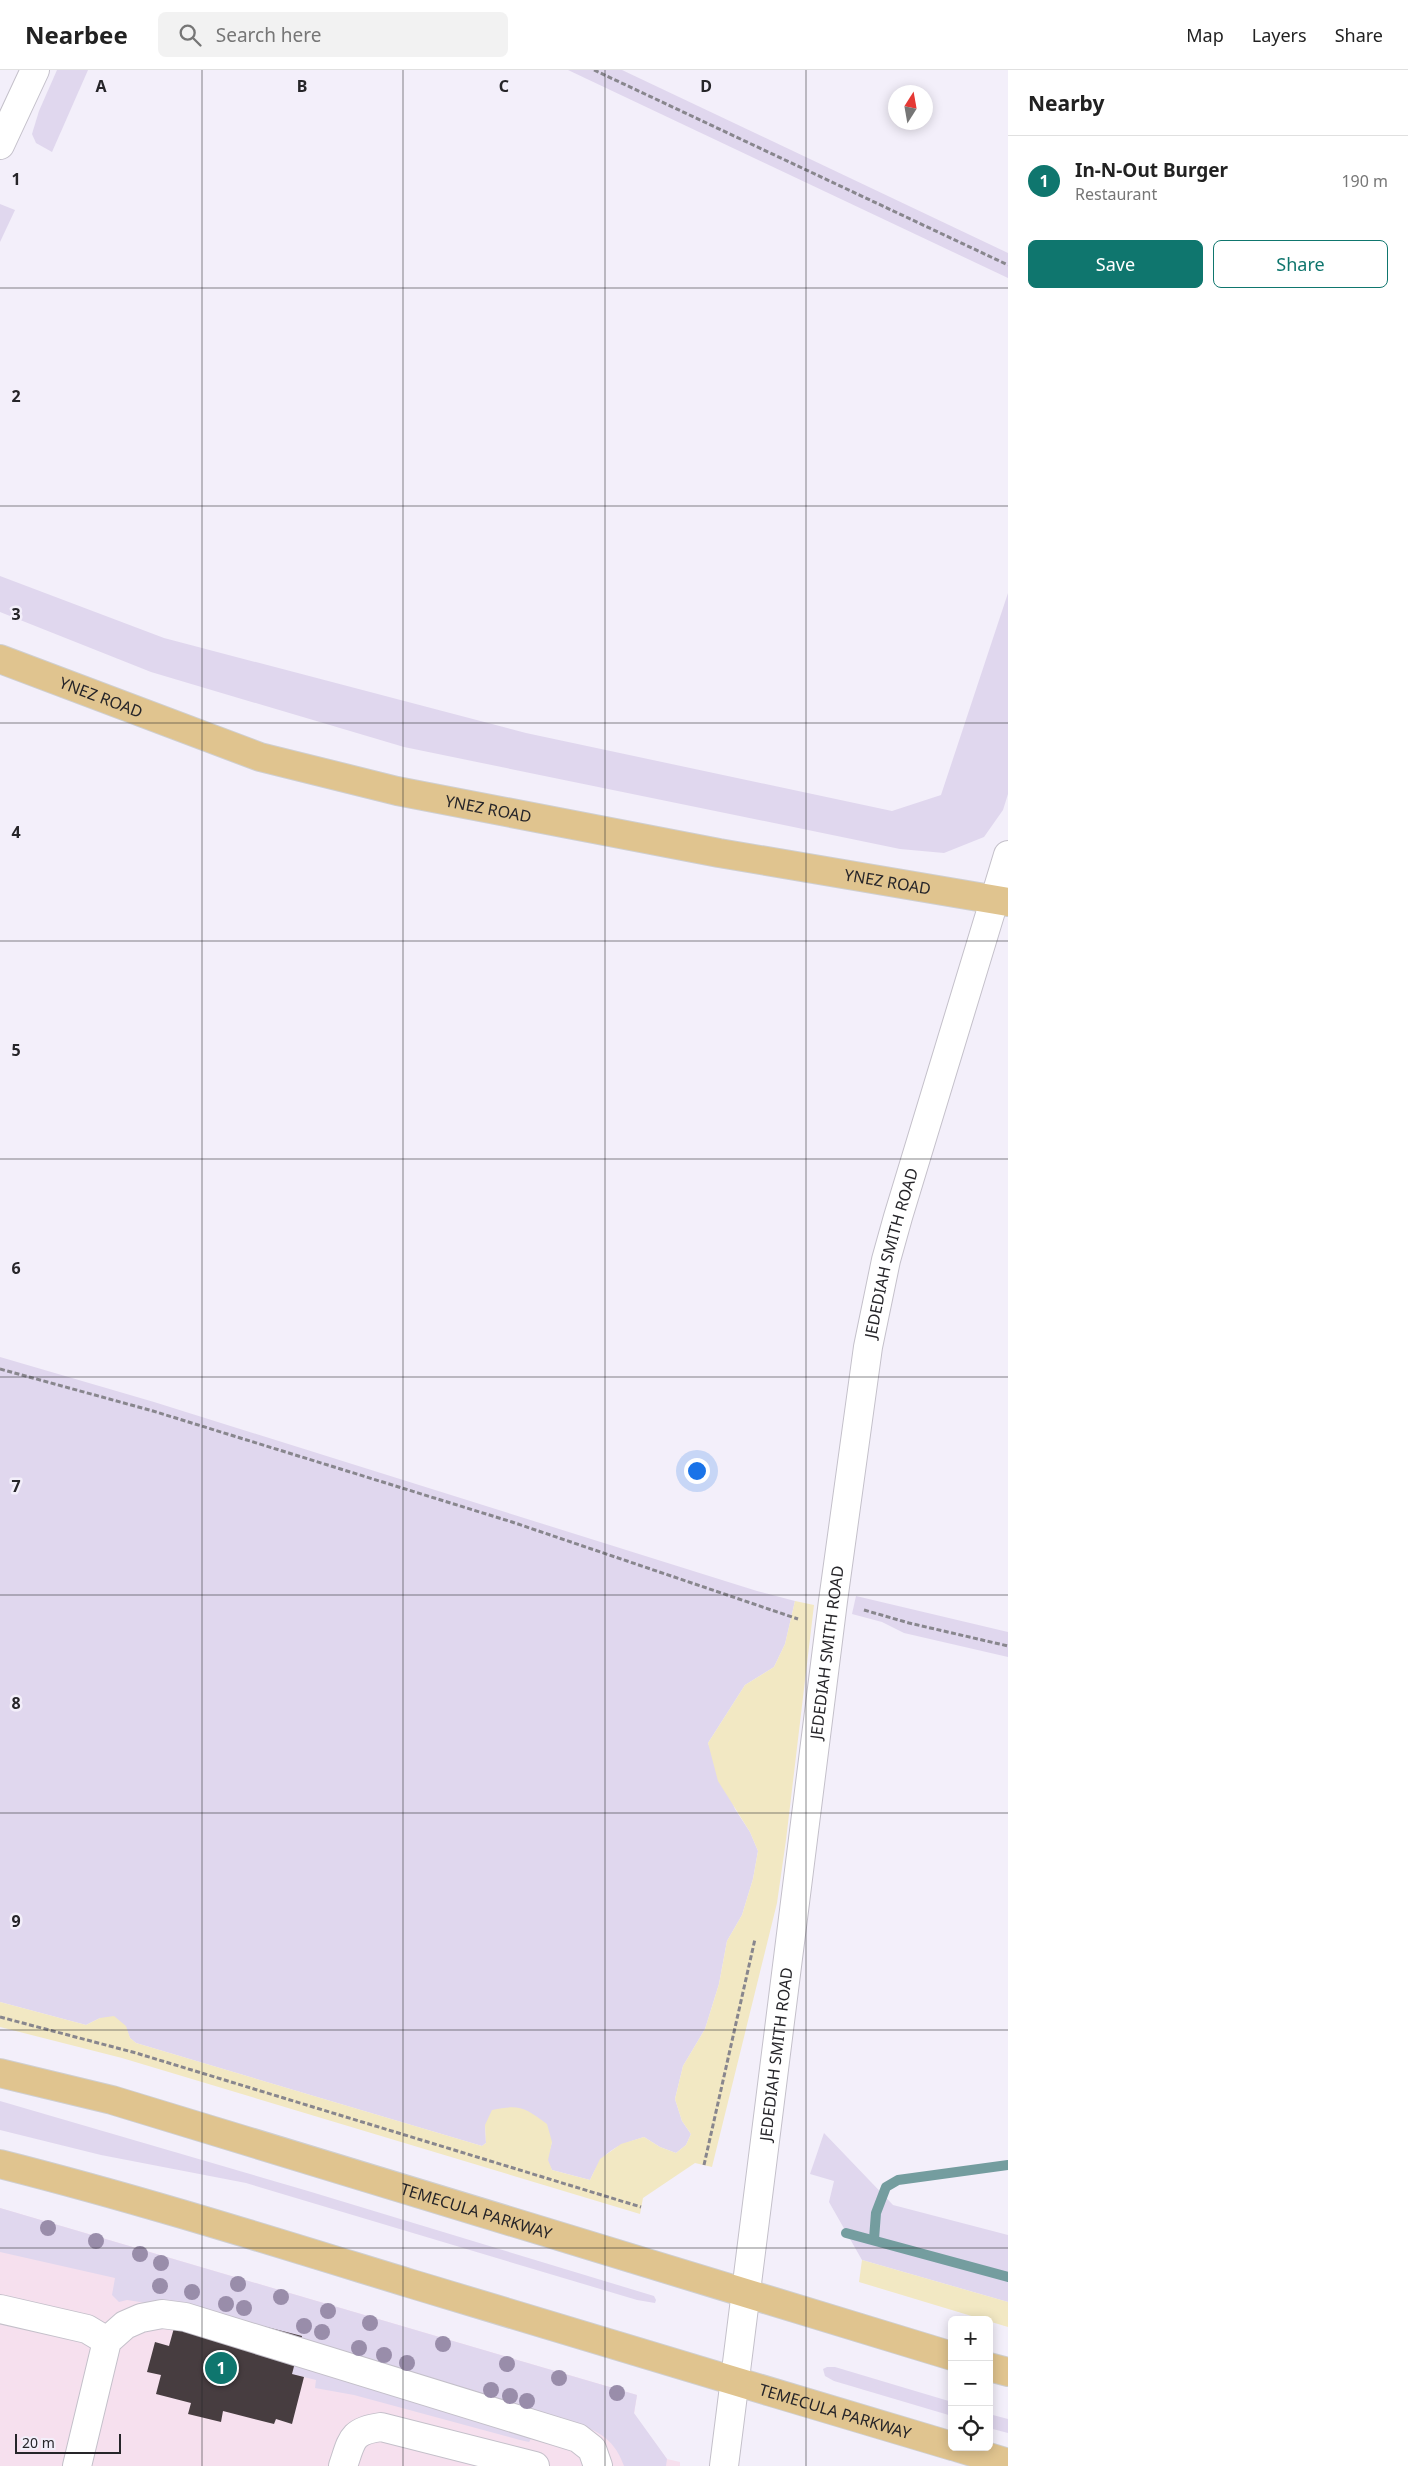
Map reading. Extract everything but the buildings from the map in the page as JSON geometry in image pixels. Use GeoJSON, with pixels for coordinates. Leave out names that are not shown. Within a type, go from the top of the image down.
{"type":"FeatureCollection","features":[{"type":"Feature","properties":{"kind":"main road","name":"YNEZ ROAD"},"geometry":{"type":"LineString","coordinates":[[0,659],[260,756],[397,791],[718,853],[1001,900]]}},
{"type":"Feature","properties":{"kind":"main road","name":"TEMECULA PARKWAY"},"geometry":{"type":"LineString","coordinates":[[0,2073],[112,2100],[745,2295],[948,2355]]}},
{"type":"Feature","properties":{"kind":"main road","name":"TEMECULA PARKWAY"},"geometry":{"type":"LineString","coordinates":[[0,2164],[96,2188],[174,2211],[734,2382],[948,2445]]}},
{"type":"Feature","properties":{"kind":"main road"},"geometry":{"type":"LineString","coordinates":[[993,2368],[1008,2372]]}},
{"type":"Feature","properties":{"kind":"main road"},"geometry":{"type":"LineString","coordinates":[[969,2451],[1008,2463]]}},
{"type":"Feature","properties":{"kind":"street"},"geometry":{"type":"LineString","coordinates":[[0,145],[34,70]]}},
{"type":"Feature","properties":{"kind":"street","name":"JEDEDIAH SMITH ROAD"},"geometry":{"type":"LineString","coordinates":[[724,2466],[833,1601],[868,1347],[886,1260],[1001,900],[1008,855]]}},
{"type":"Feature","properties":{"kind":"street"},"geometry":{"type":"LineString","coordinates":[[0,2309],[87,2329],[107,2341]]}},
{"type":"Feature","properties":{"kind":"street"},"geometry":{"type":"LineString","coordinates":[[77,2466],[107,2341],[125,2324],[141,2318],[162,2314],[185,2316],[511,2420],[578,2438],[592,2449],[598,2466]]}},
{"type":"Feature","properties":{"kind":"street"},"geometry":{"type":"LineString","coordinates":[[343,2466],[352,2438],[363,2430],[380,2427],[535,2466]]}},
{"type":"Feature","properties":{"kind":"path"},"geometry":{"type":"LineString","coordinates":[[594,70],[1008,265]]}},
{"type":"Feature","properties":{"kind":"path"},"geometry":{"type":"LineString","coordinates":[[0,1369],[153,1410],[512,1522],[792,1615],[800,1620],[804,1593],[909,1623],[1008,1646]]}},
{"type":"Feature","properties":{"kind":"path"},"geometry":{"type":"LineString","coordinates":[[704,2165],[757,1932]]}},
{"type":"Feature","properties":{"kind":"path"},"geometry":{"type":"LineString","coordinates":[[0,2017],[136,2054],[641,2207]]}},
{"type":"Feature","properties":{"kind":"shaded area"},"geometry":{"type":"Polygon","coordinates":[[[57,70],[88,70],[52,152],[36,143],[32,134],[39,111],[57,70]]]}},
{"type":"Feature","properties":{"kind":"shaded area"},"geometry":{"type":"Polygon","coordinates":[[[568,70],[622,70],[1008,253],[1008,278],[568,70]]]}},
{"type":"Feature","properties":{"kind":"shaded area"},"geometry":{"type":"Polygon","coordinates":[[[0,204],[15,210],[0,242],[0,204]]]}},
{"type":"Feature","properties":{"kind":"shaded area"},"geometry":{"type":"Polygon","coordinates":[[[0,576],[164,638],[526,733],[892,811],[941,795],[1008,593],[1008,794],[1003,810],[984,837],[944,853],[900,849],[404,747],[151,672],[0,612],[0,576]]]}},
{"type":"Feature","properties":{"kind":"shaded area"},"geometry":{"type":"Polygon","coordinates":[[[0,1357],[154,1402],[757,1591],[795,1601],[785,1644],[774,1667],[745,1685],[708,1743],[735,1809],[750,1832],[758,1851],[753,1879],[742,1915],[727,1941],[719,1984],[705,2029],[683,2066],[675,2099],[682,2121],[691,2134],[686,2145],[676,2153],[660,2147],[644,2137],[624,2144],[605,2156],[590,2180],[552,2170],[547,2160],[552,2142],[485,2125],[486,2143],[482,2146],[136,2043],[130,2038],[125,2026],[100,2018],[86,2025],[0,2002],[0,1357]]]}},
{"type":"Feature","properties":{"kind":"shaded area"},"geometry":{"type":"Polygon","coordinates":[[[856,1596],[1008,1632],[1008,1657],[904,1633],[882,1622],[852,1614],[856,1596]]]}},
{"type":"Feature","properties":{"kind":"shaded area"},"geometry":{"type":"Polygon","coordinates":[[[0,2101],[308,2191],[654,2296],[656,2300],[655,2303],[637,2300],[246,2183],[101,2155],[0,2130],[0,2101]]]}},
{"type":"Feature","properties":{"kind":"shaded area"},"geometry":{"type":"Polygon","coordinates":[[[824,2133],[893,2205],[1008,2235],[1008,2302],[862,2260],[829,2202],[834,2181],[810,2174],[824,2133]]]}},
{"type":"Feature","properties":{"kind":"shaded area"},"geometry":{"type":"Polygon","coordinates":[[[0,2208],[637,2395],[634,2414],[667,2459],[680,2462],[680,2466],[0,2466],[0,2208]]]}},
{"type":"Feature","properties":{"kind":"shaded area"},"geometry":{"type":"Polygon","coordinates":[[[0,2208],[637,2395],[634,2413],[667,2459],[666,2466],[624,2466],[608,2440],[594,2431],[566,2419],[300,2342],[301,2336],[211,2313],[127,2300],[119,2302],[112,2295],[115,2278],[0,2252],[0,2208]]]}},
{"type":"Feature","properties":{"kind":"shaded area"},"geometry":{"type":"Polygon","coordinates":[[[294,2364],[532,2437],[529,2442],[520,2440],[354,2395],[315,2388],[316,2380],[292,2374],[294,2364]]]}},
{"type":"Feature","properties":{"kind":"shaded area"},"geometry":{"type":"Polygon","coordinates":[[[835,2367],[948,2401],[948,2415],[834,2381],[825,2376],[823,2369],[835,2367]]]}},
{"type":"Feature","properties":{"kind":"shaded area"},"geometry":{"type":"Polygon","coordinates":[[[993,2415],[1008,2419],[1008,2433],[993,2429],[993,2415]]]}},
{"type":"Feature","properties":{"kind":"sand"},"geometry":{"type":"Polygon","coordinates":[[[795,1601],[814,1605],[777,1903],[712,2167],[695,2163],[643,2198],[640,2214],[122,2058],[0,2027],[0,2002],[86,2025],[100,2018],[114,2016],[126,2026],[130,2038],[136,2043],[482,2146],[486,2143],[485,2125],[492,2110],[509,2107],[522,2109],[547,2124],[552,2142],[548,2160],[552,2170],[590,2180],[600,2159],[621,2144],[644,2137],[660,2147],[676,2153],[686,2145],[691,2134],[682,2121],[675,2099],[683,2066],[705,2029],[719,1984],[727,1941],[742,1915],[753,1879],[758,1851],[750,1832],[718,1781],[708,1743],[745,1685],[774,1667],[785,1644],[795,1601]]]}},
{"type":"Feature","properties":{"kind":"sand"},"geometry":{"type":"Polygon","coordinates":[[[862,2260],[1008,2302],[1008,2327],[993,2322],[993,2316],[972,2316],[859,2282],[862,2260]]]}},
{"type":"Feature","properties":{"kind":"waterway"},"geometry":{"type":"LineString","coordinates":[[874,2239],[876,2213],[886,2187],[898,2180],[1008,2165]]}},
{"type":"Feature","properties":{"kind":"waterway"},"geometry":{"type":"LineString","coordinates":[[846,2233],[1008,2277]]}},
{"type":"Feature","properties":{"kind":"place","name":"In-N-Out Burger"},"geometry":{"type":"Point","coordinates":[221,2368]}}]}
